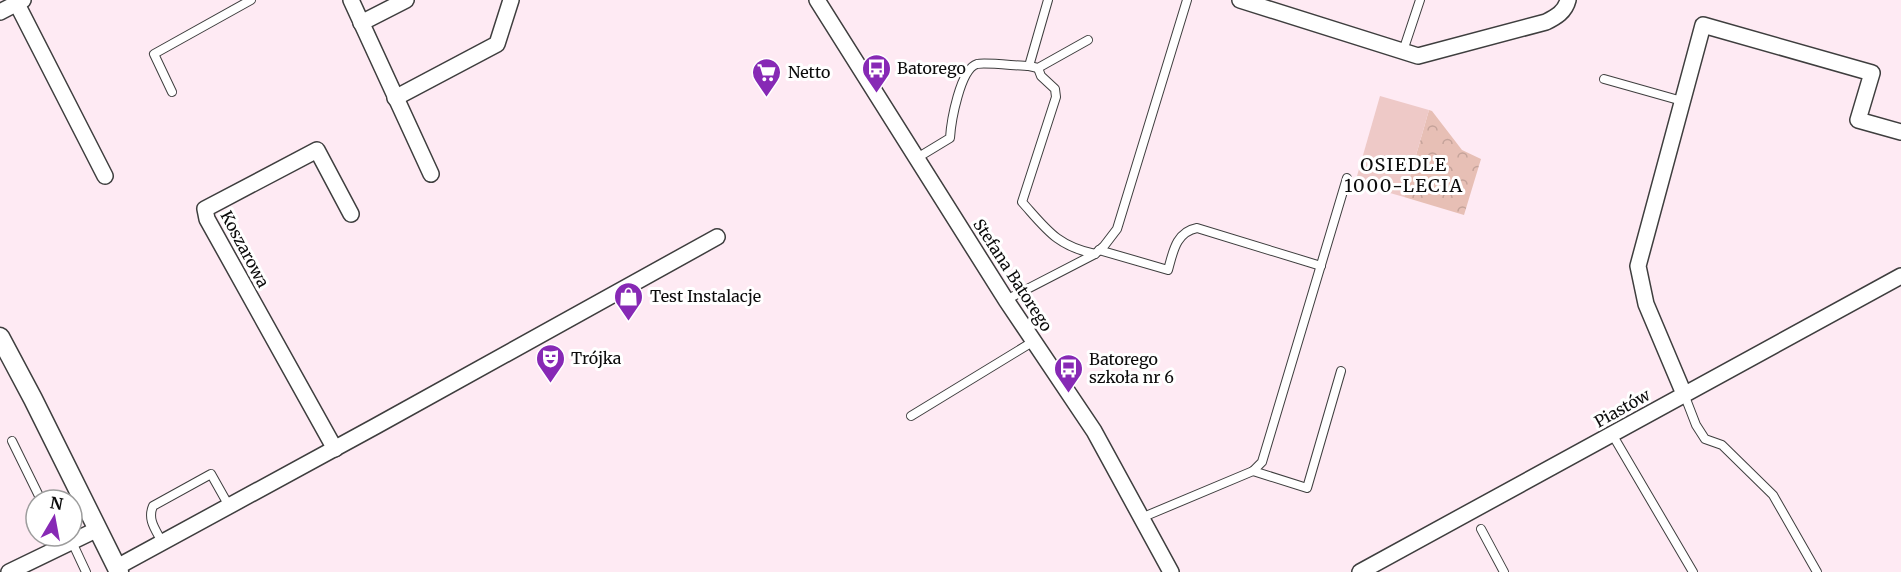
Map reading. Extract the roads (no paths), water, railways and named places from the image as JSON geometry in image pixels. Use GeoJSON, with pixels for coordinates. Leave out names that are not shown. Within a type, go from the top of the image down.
{"type":"FeatureCollection","features":[{"type":"Feature","properties":{"kind":"street"},"geometry":{"type":"LineString","coordinates":[[351,0],[431,174]]}},
{"type":"Feature","properties":{"kind":"street"},"geometry":{"type":"LineString","coordinates":[[361,23],[406,0]]}},
{"type":"Feature","properties":{"kind":"street"},"geometry":{"type":"LineString","coordinates":[[395,98],[497,44],[512,0]]}},
{"type":"Feature","properties":{"kind":"street","name":"Stefana Batorego"},"geometry":{"type":"LineString","coordinates":[[817,0],[1006,300],[1094,431],[1171,572]]}},
{"type":"Feature","properties":{"kind":"street"},"geometry":{"type":"LineString","coordinates":[[1240,0],[1418,56],[1546,22],[1560,13],[1568,0]]}},
{"type":"Feature","properties":{"kind":"street"},"geometry":{"type":"LineString","coordinates":[[0,12],[20,2],[105,177]]}},
{"type":"Feature","properties":{"kind":"street"},"geometry":{"type":"LineString","coordinates":[[1684,394],[1646,304],[1638,266],[1703,25],[1872,73],[1858,120],[1901,132]]}},
{"type":"Feature","properties":{"kind":"street","name":"Koszarowa"},"geometry":{"type":"LineString","coordinates":[[334,449],[207,219],[205,209],[317,150],[351,214]]}},
{"type":"Feature","properties":{"kind":"street"},"geometry":{"type":"LineString","coordinates":[[0,337],[118,569],[162,542],[717,237]]}},
{"type":"Feature","properties":{"kind":"street","name":"Piastów"},"geometry":{"type":"LineString","coordinates":[[1360,572],[1901,276]]}},
{"type":"Feature","properties":{"kind":"street"},"geometry":{"type":"LineString","coordinates":[[84,534],[98,529]]}},
{"type":"Feature","properties":{"kind":"street"},"geometry":{"type":"LineString","coordinates":[[9,572],[52,548]]}},
{"type":"Feature","properties":{"kind":"lane"},"geometry":{"type":"LineString","coordinates":[[172,92],[154,54],[251,0]]}},
{"type":"Feature","properties":{"kind":"lane"},"geometry":{"type":"LineString","coordinates":[[1029,66],[1048,0]]}},
{"type":"Feature","properties":{"kind":"lane"},"geometry":{"type":"LineString","coordinates":[[1006,300],[1097,252],[1112,236],[1121,220],[1187,0]]}},
{"type":"Feature","properties":{"kind":"lane"},"geometry":{"type":"LineString","coordinates":[[1403,51],[1420,0]]}},
{"type":"Feature","properties":{"kind":"lane"},"geometry":{"type":"LineString","coordinates":[[1038,69],[1088,40]]}},
{"type":"Feature","properties":{"kind":"lane"},"geometry":{"type":"LineString","coordinates":[[917,158],[950,138],[963,80],[969,69],[977,64],[1029,66],[1038,69],[1041,76],[1055,89],[1056,97],[1022,202],[1058,240],[1073,248],[1168,270],[1180,237],[1189,230],[1197,228],[1321,266]]}},
{"type":"Feature","properties":{"kind":"lane"},"geometry":{"type":"LineString","coordinates":[[1604,79],[1682,101]]}},
{"type":"Feature","properties":{"kind":"lane"},"geometry":{"type":"LineString","coordinates":[[1141,518],[1253,471],[1259,466],[1265,455],[1347,178]]}},
{"type":"Feature","properties":{"kind":"lane"},"geometry":{"type":"LineString","coordinates":[[911,416],[1034,341]]}},
{"type":"Feature","properties":{"kind":"lane"},"geometry":{"type":"LineString","coordinates":[[1253,471],[1307,488],[1341,371]]}},
{"type":"Feature","properties":{"kind":"lane"},"geometry":{"type":"LineString","coordinates":[[1684,394],[1696,425],[1705,439],[1722,445],[1773,495],[1817,572]]}},
{"type":"Feature","properties":{"kind":"lane"},"geometry":{"type":"LineString","coordinates":[[1612,434],[1693,572]]}},
{"type":"Feature","properties":{"kind":"lane"},"geometry":{"type":"LineString","coordinates":[[12,441],[35,488]]}},
{"type":"Feature","properties":{"kind":"lane"},"geometry":{"type":"LineString","coordinates":[[162,542],[151,522],[153,506],[211,474],[229,506]]}},
{"type":"Feature","properties":{"kind":"lane"},"geometry":{"type":"LineString","coordinates":[[1481,529],[1501,571]]}},
{"type":"Feature","properties":{"kind":"lane"},"geometry":{"type":"LineString","coordinates":[[69,548],[86,572]]}},
{"type":"Feature","properties":{"kind":"place","name":"Batorego"},"geometry":{"type":"Point","coordinates":[876,94]}},
{"type":"Feature","properties":{"kind":"place","name":"Netto"},"geometry":{"type":"Point","coordinates":[767,98]}},
{"type":"Feature","properties":{"kind":"place","name":"Test Instalacje"},"geometry":{"type":"Point","coordinates":[629,322]}},
{"type":"Feature","properties":{"kind":"place","name":"Trójka"},"geometry":{"type":"Point","coordinates":[550,384]}},
{"type":"Feature","properties":{"kind":"place","name":"Batorego szkoła nr 6"},"geometry":{"type":"Point","coordinates":[1068,394]}},
{"type":"Feature","properties":{"kind":"district","name":"OSIEDLE 1000-LECIA"},"geometry":{"type":"Point","coordinates":[1404,174]}}]}
